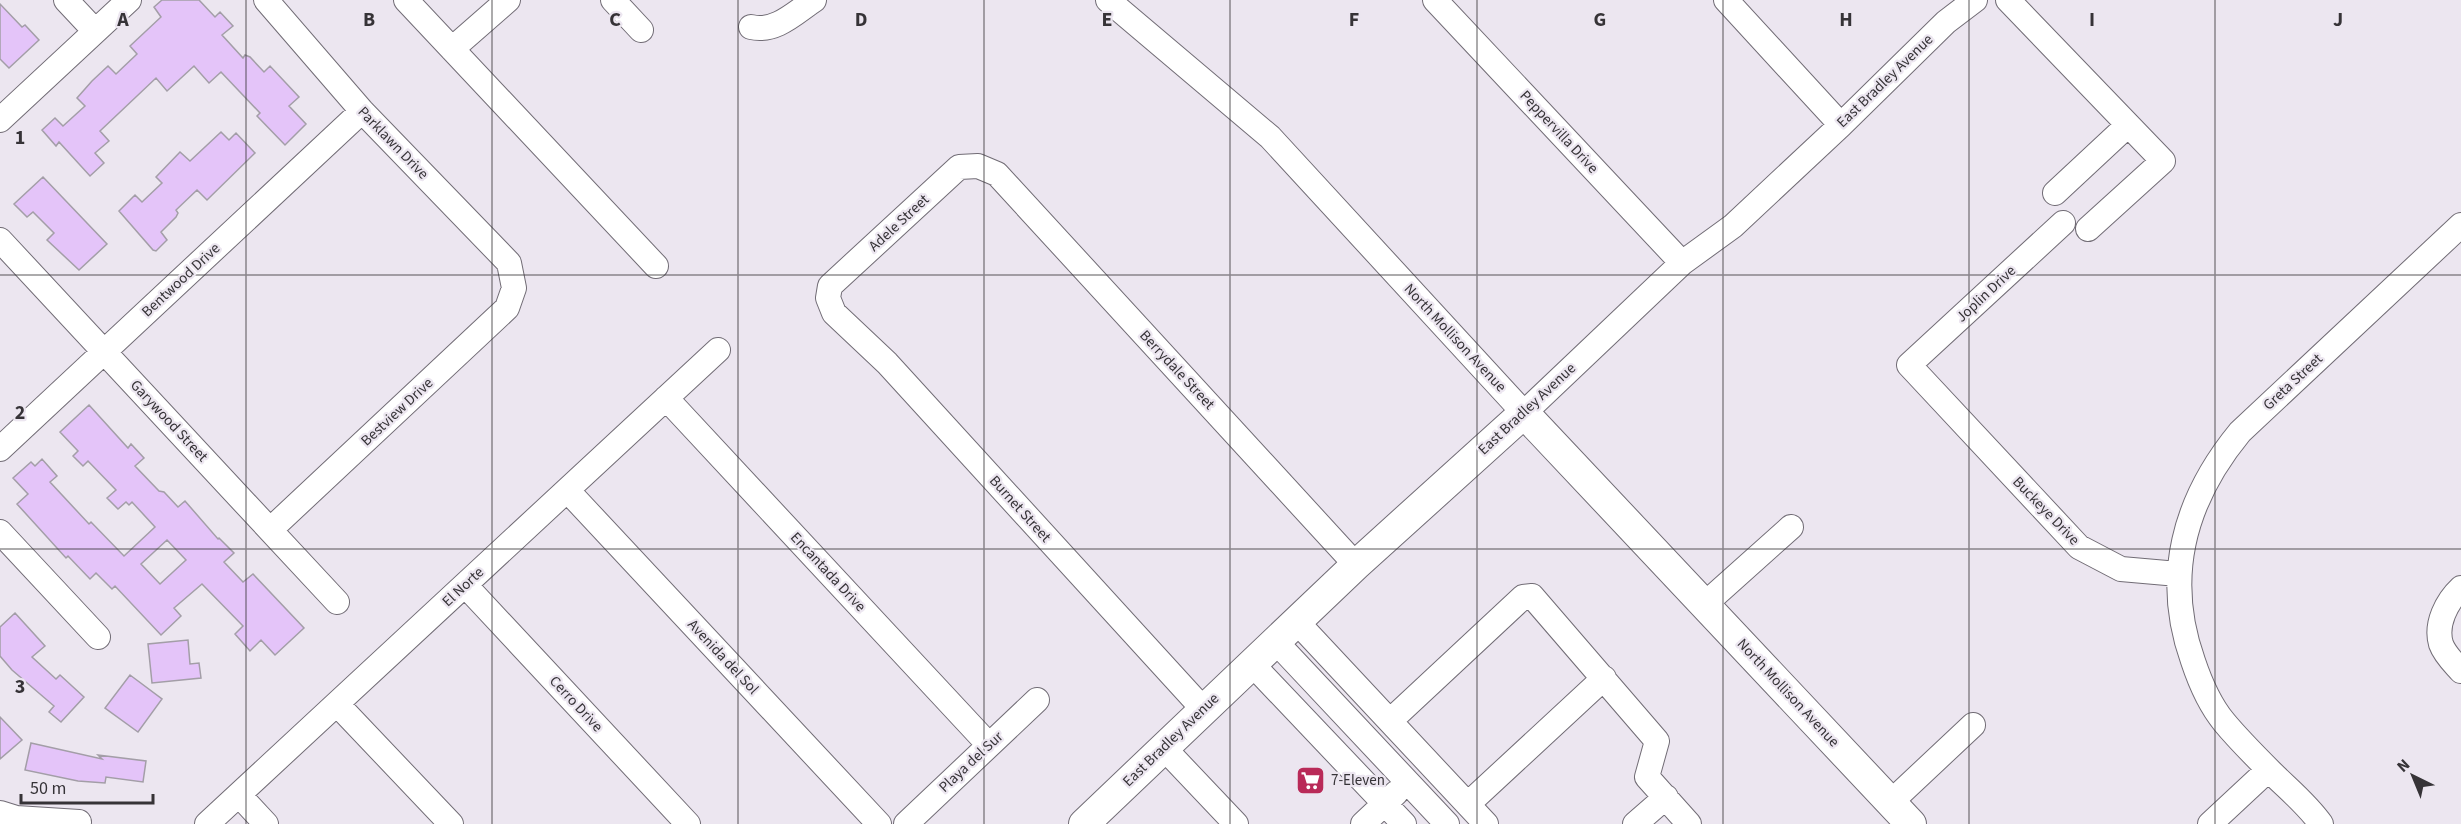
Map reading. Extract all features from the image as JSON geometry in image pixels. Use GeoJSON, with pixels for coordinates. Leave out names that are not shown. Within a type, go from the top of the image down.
{"type":"FeatureCollection","features":[{"type":"Feature","properties":{"kind":"main road","name":"East Bradley Avenue"},"geometry":{"type":"LineString","coordinates":[[1084,824],[1356,565],[1524,413]]}},
{"type":"Feature","properties":{"kind":"main road","name":"North Mollison Avenue"},"geometry":{"type":"LineString","coordinates":[[1524,413],[1911,824]]}},
{"type":"Feature","properties":{"kind":"street"},"geometry":{"type":"LineString","coordinates":[[66,0],[95,31]]}},
{"type":"Feature","properties":{"kind":"street"},"geometry":{"type":"LineString","coordinates":[[0,120],[129,0]]}},
{"type":"Feature","properties":{"kind":"street","name":"Parklawn Drive"},"geometry":{"type":"LineString","coordinates":[[266,0],[362,111],[509,263],[514,288]]}},
{"type":"Feature","properties":{"kind":"street"},"geometry":{"type":"LineString","coordinates":[[406,0],[656,266]]}},
{"type":"Feature","properties":{"kind":"street"},"geometry":{"type":"LineString","coordinates":[[452,49],[508,0]]}},
{"type":"Feature","properties":{"kind":"street"},"geometry":{"type":"LineString","coordinates":[[613,0],[641,30]]}},
{"type":"Feature","properties":{"kind":"street"},"geometry":{"type":"LineString","coordinates":[[751,27],[763,30],[779,24],[814,0]]}},
{"type":"Feature","properties":{"kind":"street","name":"North Mollison Avenue"},"geometry":{"type":"LineString","coordinates":[[1108,0],[1270,137],[1524,413]]}},
{"type":"Feature","properties":{"kind":"street","name":"Peppervilla Drive"},"geometry":{"type":"LineString","coordinates":[[1435,0],[1682,263]]}},
{"type":"Feature","properties":{"kind":"street"},"geometry":{"type":"LineString","coordinates":[[1726,0],[1841,125]]}},
{"type":"Feature","properties":{"kind":"street"},"geometry":{"type":"LineString","coordinates":[[2008,0],[2163,161],[2088,229]]}},
{"type":"Feature","properties":{"kind":"street","name":"East Bradley Avenue"},"geometry":{"type":"LineString","coordinates":[[1524,413],[1682,263],[1733,226],[1966,3]]}},
{"type":"Feature","properties":{"kind":"street","name":"Bentwood Drive"},"geometry":{"type":"LineString","coordinates":[[0,449],[362,111]]}},
{"type":"Feature","properties":{"kind":"street"},"geometry":{"type":"LineString","coordinates":[[2055,193],[2128,125]]}},
{"type":"Feature","properties":{"kind":"street","name":"Adele Street"},"geometry":{"type":"LineString","coordinates":[[834,313],[828,298],[830,286],[959,167],[978,166],[997,174]]}},
{"type":"Feature","properties":{"kind":"street","name":"Berrydale Street"},"geometry":{"type":"LineString","coordinates":[[997,174],[1356,565]]}},
{"type":"Feature","properties":{"kind":"street","name":"Joplin Drive"},"geometry":{"type":"LineString","coordinates":[[1909,364],[2063,223]]}},
{"type":"Feature","properties":{"kind":"street","name":"Greta Street"},"geometry":{"type":"LineString","coordinates":[[2178,574],[2187,529],[2194,508],[2208,478],[2226,450],[2248,425],[2461,225]]}},
{"type":"Feature","properties":{"kind":"street","name":"Garywood Street"},"geometry":{"type":"LineString","coordinates":[[0,240],[337,602]]}},
{"type":"Feature","properties":{"kind":"street","name":"Bestview Drive"},"geometry":{"type":"LineString","coordinates":[[270,530],[507,308],[514,288]]}},
{"type":"Feature","properties":{"kind":"street","name":"Burnet Street"},"geometry":{"type":"LineString","coordinates":[[834,313],[886,363],[1203,709]]}},
{"type":"Feature","properties":{"kind":"street","name":"El Norte"},"geometry":{"type":"LineString","coordinates":[[207,824],[718,350]]}},
{"type":"Feature","properties":{"kind":"street","name":"Buckeye Drive"},"geometry":{"type":"LineString","coordinates":[[1909,364],[2079,546],[2121,569],[2178,574]]}},
{"type":"Feature","properties":{"kind":"street","name":"Encantada Drive"},"geometry":{"type":"LineString","coordinates":[[666,398],[989,745]]}},
{"type":"Feature","properties":{"kind":"street","name":"Avenida del Sol"},"geometry":{"type":"LineString","coordinates":[[567,490],[879,824]]}},
{"type":"Feature","properties":{"kind":"street"},"geometry":{"type":"LineString","coordinates":[[1705,604],[1791,527]]}},
{"type":"Feature","properties":{"kind":"street"},"geometry":{"type":"LineString","coordinates":[[0,532],[98,637]]}},
{"type":"Feature","properties":{"kind":"street"},"geometry":{"type":"LineString","coordinates":[[2178,574],[2183,625],[2197,673],[2223,720],[2268,770],[2312,810],[2321,824]]}},
{"type":"Feature","properties":{"kind":"street","name":"Cerro Drive"},"geometry":{"type":"LineString","coordinates":[[465,585],[688,824]]}},
{"type":"Feature","properties":{"kind":"street"},"geometry":{"type":"LineString","coordinates":[[2461,588],[2449,600],[2440,628],[2441,644],[2449,658],[2461,671]]}},
{"type":"Feature","properties":{"kind":"street"},"geometry":{"type":"LineString","coordinates":[[1390,721],[1522,597],[1532,596],[1657,741],[1647,777],[1689,824]]}},
{"type":"Feature","properties":{"kind":"street"},"geometry":{"type":"LineString","coordinates":[[1297,622],[1486,824]]}},
{"type":"Feature","properties":{"kind":"street"},"geometry":{"type":"LineString","coordinates":[[1276,642],[1447,824]]}},
{"type":"Feature","properties":{"kind":"street"},"geometry":{"type":"LineString","coordinates":[[1253,665],[1404,824]]}},
{"type":"Feature","properties":{"kind":"street"},"geometry":{"type":"LineString","coordinates":[[1468,804],[1604,678]]}},
{"type":"Feature","properties":{"kind":"street","name":"Playa del Sur"},"geometry":{"type":"LineString","coordinates":[[906,824],[1037,700]]}},
{"type":"Feature","properties":{"kind":"street"},"geometry":{"type":"LineString","coordinates":[[337,704],[451,824]]}},
{"type":"Feature","properties":{"kind":"street"},"geometry":{"type":"LineString","coordinates":[[1891,802],[1973,725]]}},
{"type":"Feature","properties":{"kind":"street"},"geometry":{"type":"LineString","coordinates":[[1163,747],[1236,824]]}},
{"type":"Feature","properties":{"kind":"street"},"geometry":{"type":"LineString","coordinates":[[2210,824],[2268,770]]}},
{"type":"Feature","properties":{"kind":"street"},"geometry":{"type":"LineString","coordinates":[[1363,824],[1407,782]]}},
{"type":"Feature","properties":{"kind":"street"},"geometry":{"type":"LineString","coordinates":[[239,795],[266,824]]}},
{"type":"Feature","properties":{"kind":"street"},"geometry":{"type":"LineString","coordinates":[[1635,824],[1666,797]]}},
{"type":"Feature","properties":{"kind":"street"},"geometry":{"type":"LineString","coordinates":[[0,813],[16,818],[79,822]]}},
{"type":"Feature","properties":{"kind":"building"},"geometry":{"type":"Polygon","coordinates":[[[162,0],[199,0],[215,17],[220,12],[233,26],[222,35],[243,58],[245,55],[250,57],[264,72],[270,66],[299,97],[289,106],[306,124],[285,145],[257,116],[260,113],[221,72],[209,83],[194,66],[167,91],[156,78],[100,131],[109,141],[95,153],[104,163],[90,176],[59,142],[56,146],[42,130],[55,118],[63,126],[85,106],[77,98],[92,81],[108,66],[116,74],[137,54],[130,46],[161,17],[154,7],[162,0]]]}},
{"type":"Feature","properties":{"kind":"building"},"geometry":{"type":"Polygon","coordinates":[[[0,4],[22,27],[25,25],[39,40],[9,68],[0,59],[0,4]]]}},
{"type":"Feature","properties":{"kind":"building"},"geometry":{"type":"Polygon","coordinates":[[[221,132],[229,140],[236,133],[255,153],[207,200],[197,190],[176,210],[178,213],[176,217],[161,232],[167,240],[156,251],[153,250],[119,211],[135,195],[142,202],[162,183],[156,177],[180,152],[190,161],[221,132]]]}},
{"type":"Feature","properties":{"kind":"building"},"geometry":{"type":"Polygon","coordinates":[[[43,177],[107,244],[79,270],[47,240],[54,233],[33,212],[27,217],[14,204],[43,177]]]}},
{"type":"Feature","properties":{"kind":"building"},"geometry":{"type":"Polygon","coordinates":[[[89,405],[128,448],[131,444],[144,458],[135,466],[159,491],[164,492],[178,507],[185,501],[218,539],[234,553],[224,562],[243,582],[253,574],[304,628],[275,655],[261,640],[250,651],[235,634],[243,626],[202,584],[174,608],[181,616],[161,635],[115,586],[112,589],[96,573],[90,579],[68,556],[66,558],[17,504],[28,494],[13,478],[31,462],[35,466],[42,459],[57,476],[50,482],[89,524],[91,522],[124,556],[155,527],[132,502],[129,505],[126,502],[118,509],[107,498],[116,490],[88,461],[83,466],[73,456],[78,451],[60,432],[89,405]],[[167,540],[141,564],[160,584],[186,560],[167,540]]]}},
{"type":"Feature","properties":{"kind":"building"},"geometry":{"type":"Polygon","coordinates":[[[15,613],[45,646],[32,657],[56,679],[60,675],[84,697],[61,722],[49,712],[54,706],[12,670],[0,656],[0,627],[15,613]]]}},
{"type":"Feature","properties":{"kind":"building"},"geometry":{"type":"Polygon","coordinates":[[[188,640],[190,664],[199,663],[201,678],[152,683],[148,644],[188,640]]]}},
{"type":"Feature","properties":{"kind":"building"},"geometry":{"type":"Polygon","coordinates":[[[130,675],[162,699],[138,732],[105,708],[130,675]]]}},
{"type":"Feature","properties":{"kind":"building"},"geometry":{"type":"Polygon","coordinates":[[[0,717],[22,740],[0,759],[0,717]]]}},
{"type":"Feature","properties":{"kind":"building"},"geometry":{"type":"Polygon","coordinates":[[[31,743],[102,759],[98,755],[146,761],[143,782],[106,777],[105,783],[78,781],[25,770],[31,743]]]}},
{"type":"Feature","properties":{"kind":"place","name":"7-Eleven"},"geometry":{"type":"Point","coordinates":[1310,780]}}]}
